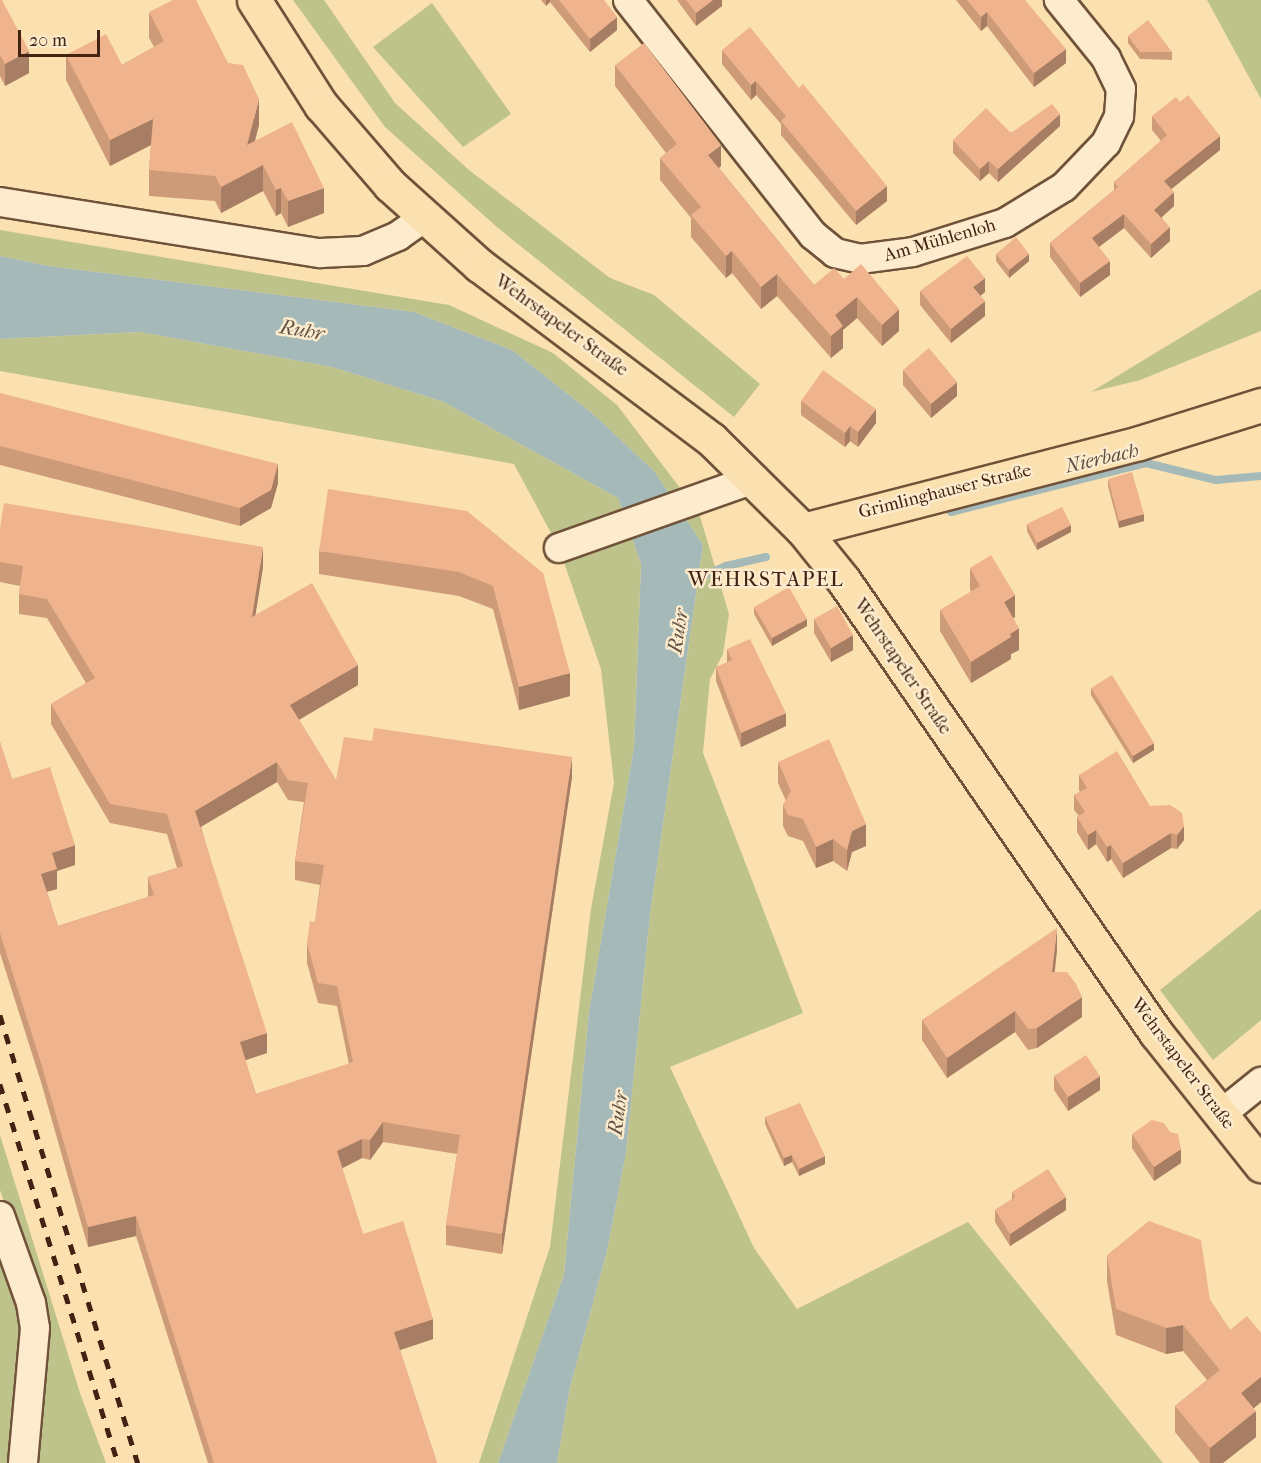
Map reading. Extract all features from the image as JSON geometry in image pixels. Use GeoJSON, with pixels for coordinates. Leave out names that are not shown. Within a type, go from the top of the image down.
{"type":"FeatureCollection","features":[{"type":"Feature","properties":{"kind":"main road","name":"Wehrstapeler Straße"},"geometry":{"type":"LineString","coordinates":[[254,0],[283,51],[328,114],[357,151],[424,218],[479,266],[711,439],[740,485],[803,530],[844,581],[1095,947],[1220,1115],[1261,1166]]}},
{"type":"Feature","properties":{"kind":"main road","name":"Grimlinghauser Straße"},"geometry":{"type":"LineString","coordinates":[[803,530],[1139,443],[1261,405]]}},
{"type":"Feature","properties":{"kind":"street","name":"Am Mühlenloh"},"geometry":{"type":"LineString","coordinates":[[628,0],[813,236],[835,253],[860,259],[930,247],[1005,223],[1064,187],[1106,143],[1119,116],[1121,89],[1106,57],[1059,0]]}},
{"type":"Feature","properties":{"kind":"street"},"geometry":{"type":"LineString","coordinates":[[0,202],[320,253],[369,249],[398,236],[424,218]]}},
{"type":"Feature","properties":{"kind":"street"},"geometry":{"type":"LineString","coordinates":[[558,548],[740,485]]}},
{"type":"Feature","properties":{"kind":"street"},"geometry":{"type":"LineString","coordinates":[[1220,1115],[1261,1082]]}},
{"type":"Feature","properties":{"kind":"street"},"geometry":{"type":"LineString","coordinates":[[0,1216],[31,1303],[35,1328],[23,1463]]}},
{"type":"Feature","properties":{"kind":"green space"},"geometry":{"type":"Polygon","coordinates":[[[293,0],[324,0],[395,103],[469,170],[610,278],[654,295],[760,384],[734,417],[498,228],[385,127],[293,0]]]}},
{"type":"Feature","properties":{"kind":"green space"},"geometry":{"type":"Polygon","coordinates":[[[1207,0],[1261,0],[1261,99],[1207,0]]]}},
{"type":"Feature","properties":{"kind":"green space"},"geometry":{"type":"Polygon","coordinates":[[[432,3],[511,114],[463,147],[373,47],[432,3]]]}},
{"type":"Feature","properties":{"kind":"green space"},"geometry":{"type":"Polygon","coordinates":[[[0,230],[449,305],[553,353],[617,405],[699,513],[729,614],[723,654],[710,679],[703,753],[803,1013],[670,1067],[754,1248],[797,1309],[968,1222],[1163,1463],[557,1463],[570,1388],[607,1251],[626,1153],[650,915],[703,545],[654,471],[592,413],[512,350],[414,312],[49,266],[0,256],[0,230]]]}},
{"type":"Feature","properties":{"kind":"green space"},"geometry":{"type":"Polygon","coordinates":[[[1261,289],[1261,331],[1140,380],[1091,392],[1261,289]]]}},
{"type":"Feature","properties":{"kind":"green space"},"geometry":{"type":"Polygon","coordinates":[[[140,332],[332,367],[444,402],[618,498],[641,564],[634,747],[589,1012],[564,1274],[498,1463],[479,1463],[550,1247],[591,909],[614,783],[601,669],[559,548],[514,464],[0,371],[0,339],[140,332]]]}},
{"type":"Feature","properties":{"kind":"green space"},"geometry":{"type":"Polygon","coordinates":[[[1261,909],[1261,1020],[1213,1060],[1160,990],[1261,909]]]}},
{"type":"Feature","properties":{"kind":"green space"},"geometry":{"type":"Polygon","coordinates":[[[0,1135],[80,1393],[106,1463],[32,1463],[45,1326],[0,1190],[0,1135]]]}},
{"type":"Feature","properties":{"kind":"green space"},"geometry":{"type":"Polygon","coordinates":[[[0,1232],[28,1318],[18,1463],[0,1463],[0,1232]]]}},
{"type":"Feature","properties":{"kind":"water","name":"Ruhr"},"geometry":{"type":"Polygon","coordinates":[[[0,256],[49,266],[414,312],[512,350],[592,413],[654,471],[703,545],[650,915],[626,1153],[607,1251],[570,1388],[557,1463],[498,1463],[564,1274],[589,1012],[634,747],[641,564],[618,498],[444,402],[332,367],[140,332],[0,339],[0,256]]]}},
{"type":"Feature","properties":{"kind":"building"},"geometry":{"type":"Polygon","coordinates":[[[0,0],[29,51],[5,64],[0,55],[0,0]]]}},
{"type":"Feature","properties":{"kind":"building"},"geometry":{"type":"Polygon","coordinates":[[[173,0],[196,0],[228,63],[243,65],[259,99],[247,145],[292,122],[324,188],[288,201],[281,188],[276,190],[263,165],[221,187],[215,176],[149,170],[153,119],[110,140],[66,55],[106,34],[122,65],[164,41],[149,12],[173,0]]]}},
{"type":"Feature","properties":{"kind":"building"},"geometry":{"type":"Polygon","coordinates":[[[559,0],[604,0],[617,17],[590,39],[559,0]]]}},
{"type":"Feature","properties":{"kind":"building"},"geometry":{"type":"Polygon","coordinates":[[[686,0],[713,0],[696,13],[686,0]]]}},
{"type":"Feature","properties":{"kind":"building"},"geometry":{"type":"Polygon","coordinates":[[[967,0],[1025,0],[1066,49],[1034,73],[987,12],[981,17],[967,0]]]}},
{"type":"Feature","properties":{"kind":"building"},"geometry":{"type":"Polygon","coordinates":[[[1148,20],[1172,52],[1140,52],[1128,36],[1148,20]]]}},
{"type":"Feature","properties":{"kind":"building"},"geometry":{"type":"Polygon","coordinates":[[[750,27],[799,88],[803,84],[887,186],[856,211],[781,121],[786,116],[756,81],[751,85],[722,50],[750,27]]]}},
{"type":"Feature","properties":{"kind":"building"},"geometry":{"type":"Polygon","coordinates":[[[644,43],[721,145],[708,155],[814,285],[834,268],[844,279],[861,264],[899,309],[882,325],[857,297],[835,315],[843,326],[831,336],[777,274],[761,287],[732,251],[726,256],[691,215],[701,207],[660,158],[677,144],[615,65],[644,43]]]}},
{"type":"Feature","properties":{"kind":"building"},"geometry":{"type":"Polygon","coordinates":[[[1188,95],[1220,136],[1164,181],[1174,192],[1154,210],[1170,227],[1151,244],[1124,214],[1092,238],[1110,261],[1080,283],[1050,243],[1118,187],[1114,182],[1167,135],[1152,116],[1176,97],[1180,102],[1188,95]]]}},
{"type":"Feature","properties":{"kind":"building"},"geometry":{"type":"Polygon","coordinates":[[[1052,104],[1060,114],[998,169],[989,161],[980,169],[953,140],[986,108],[1011,133],[1052,104]]]}},
{"type":"Feature","properties":{"kind":"building"},"geometry":{"type":"Polygon","coordinates":[[[1016,237],[1029,254],[1009,270],[996,254],[1016,237]]]}},
{"type":"Feature","properties":{"kind":"building"},"geometry":{"type":"Polygon","coordinates":[[[967,256],[985,278],[973,287],[985,301],[951,329],[920,291],[967,256]]]}},
{"type":"Feature","properties":{"kind":"building"},"geometry":{"type":"Polygon","coordinates":[[[929,348],[957,382],[931,404],[903,370],[929,348]]]}},
{"type":"Feature","properties":{"kind":"building"},"geometry":{"type":"Polygon","coordinates":[[[823,370],[876,409],[858,432],[850,426],[845,433],[801,401],[823,370]]]}},
{"type":"Feature","properties":{"kind":"building"},"geometry":{"type":"Polygon","coordinates":[[[0,393],[278,464],[271,490],[240,508],[0,446],[0,393]]]}},
{"type":"Feature","properties":{"kind":"building"},"geometry":{"type":"Polygon","coordinates":[[[1132,472],[1144,514],[1119,521],[1108,479],[1132,472]]]}},
{"type":"Feature","properties":{"kind":"building"},"geometry":{"type":"Polygon","coordinates":[[[328,489],[467,511],[543,573],[570,673],[519,687],[493,586],[459,572],[319,551],[328,489]]]}},
{"type":"Feature","properties":{"kind":"building"},"geometry":{"type":"Polygon","coordinates":[[[4,503],[263,547],[252,617],[312,583],[358,665],[290,705],[336,780],[344,737],[372,741],[374,728],[572,757],[502,1234],[446,1225],[460,1135],[383,1122],[370,1140],[362,1139],[337,1151],[363,1234],[403,1221],[433,1319],[394,1332],[437,1463],[214,1463],[136,1216],[88,1227],[41,1063],[0,933],[0,742],[12,779],[50,767],[75,845],[52,853],[57,869],[41,874],[58,926],[154,895],[148,877],[183,866],[167,814],[110,804],[51,704],[95,678],[47,599],[19,594],[23,566],[0,562],[0,528],[4,503]],[[277,762],[195,811],[267,1033],[240,1042],[256,1094],[353,1062],[337,986],[318,983],[307,943],[310,921],[315,922],[324,865],[295,861],[308,783],[288,780],[277,762]]]}},
{"type":"Feature","properties":{"kind":"building"},"geometry":{"type":"Polygon","coordinates":[[[1062,507],[1071,525],[1037,543],[1027,524],[1062,507]]]}},
{"type":"Feature","properties":{"kind":"building"},"geometry":{"type":"Polygon","coordinates":[[[991,555],[1015,595],[1004,602],[1019,628],[1010,634],[1011,637],[971,662],[940,610],[980,586],[970,568],[991,555]]]}},
{"type":"Feature","properties":{"kind":"building"},"geometry":{"type":"Polygon","coordinates":[[[789,587],[807,619],[772,638],[754,607],[789,587]]]}},
{"type":"Feature","properties":{"kind":"building"},"geometry":{"type":"Polygon","coordinates":[[[837,606],[853,635],[831,648],[814,619],[837,606]]]}},
{"type":"Feature","properties":{"kind":"building"},"geometry":{"type":"Polygon","coordinates":[[[750,639],[786,713],[741,733],[716,667],[732,660],[727,649],[750,639]]]}},
{"type":"Feature","properties":{"kind":"building"},"geometry":{"type":"Polygon","coordinates":[[[1112,675],[1154,743],[1133,756],[1091,688],[1112,675]]]}},
{"type":"Feature","properties":{"kind":"building"},"geometry":{"type":"Polygon","coordinates":[[[829,739],[866,824],[852,831],[847,850],[833,839],[816,847],[803,819],[788,815],[783,805],[791,791],[778,762],[829,739]]]}},
{"type":"Feature","properties":{"kind":"building"},"geometry":{"type":"Polygon","coordinates":[[[1117,751],[1150,806],[1170,805],[1182,813],[1184,826],[1177,835],[1171,833],[1123,863],[1111,845],[1107,847],[1096,830],[1088,835],[1077,817],[1085,812],[1074,795],[1087,788],[1079,775],[1117,751]]]}},
{"type":"Feature","properties":{"kind":"building"},"geometry":{"type":"Polygon","coordinates":[[[1057,928],[1052,972],[1067,972],[1082,997],[1037,1028],[1028,1029],[1015,1011],[947,1058],[922,1020],[1057,928]]]}},
{"type":"Feature","properties":{"kind":"building"},"geometry":{"type":"Polygon","coordinates":[[[1086,1055],[1100,1076],[1068,1097],[1054,1076],[1086,1055]]]}},
{"type":"Feature","properties":{"kind":"building"},"geometry":{"type":"Polygon","coordinates":[[[800,1103],[825,1156],[799,1169],[792,1155],[784,1158],[765,1117],[800,1103]]]}},
{"type":"Feature","properties":{"kind":"building"},"geometry":{"type":"Polygon","coordinates":[[[1152,1120],[1164,1123],[1170,1132],[1178,1134],[1181,1149],[1154,1167],[1132,1134],[1152,1120]]]}},
{"type":"Feature","properties":{"kind":"building"},"geometry":{"type":"Polygon","coordinates":[[[1048,1169],[1066,1197],[1010,1234],[995,1210],[1015,1197],[1012,1192],[1048,1169]]]}},
{"type":"Feature","properties":{"kind":"building"},"geometry":{"type":"Polygon","coordinates":[[[1149,1221],[1201,1240],[1210,1300],[1230,1330],[1247,1316],[1261,1333],[1261,1377],[1241,1393],[1256,1411],[1210,1448],[1175,1406],[1220,1370],[1183,1325],[1166,1328],[1116,1309],[1107,1255],[1149,1221]]]}},
{"type":"Feature","properties":{"kind":"waterway","name":"Nierbach"},"geometry":{"type":"LineString","coordinates":[[951,512],[1146,463],[1216,480],[1261,476]]}},
{"type":"Feature","properties":{"kind":"waterway","name":"Nierbach"},"geometry":{"type":"LineString","coordinates":[[690,582],[726,566],[766,557]]}},
{"type":"Feature","properties":{"kind":"railway"},"geometry":{"type":"LineString","coordinates":[[0,1015],[138,1463]]}},
{"type":"Feature","properties":{"kind":"railway"},"geometry":{"type":"LineString","coordinates":[[0,1084],[118,1463]]}},
{"type":"Feature","properties":{"kind":"district","name":"WEHRSTAPEL"},"geometry":{"type":"Point","coordinates":[766,579]}}]}
